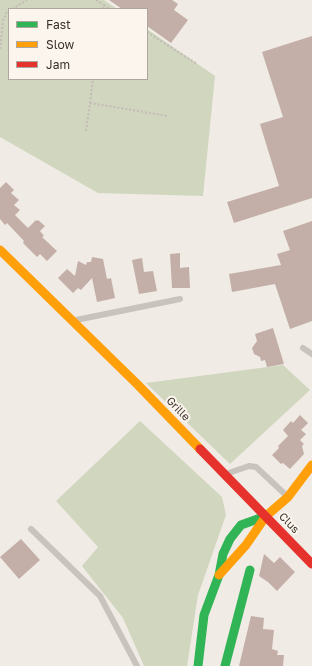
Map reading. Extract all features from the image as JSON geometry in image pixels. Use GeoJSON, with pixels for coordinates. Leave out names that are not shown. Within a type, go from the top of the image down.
{"type":"FeatureCollection","features":[{"type":"Feature","properties":{"kind":"main road","name":"Grille"},"geometry":{"type":"LineString","coordinates":[[0,250],[148,395],[266,516]]}},
{"type":"Feature","properties":{"kind":"main road"},"geometry":{"type":"LineString","coordinates":[[219,575],[246,545],[266,516],[288,497],[312,465]]}},
{"type":"Feature","properties":{"kind":"main road"},"geometry":{"type":"LineString","coordinates":[[198,666],[204,615],[219,575],[222,554],[241,525],[266,516]]}},
{"type":"Feature","properties":{"kind":"main road","name":"Clus"},"geometry":{"type":"LineString","coordinates":[[266,516],[312,564]]}},
{"type":"Feature","properties":{"kind":"main road"},"geometry":{"type":"LineString","coordinates":[[225,666],[250,570]]}},
{"type":"Feature","properties":{"kind":"lane"},"geometry":{"type":"LineString","coordinates":[[72,320],[180,299]]}},
{"type":"Feature","properties":{"kind":"lane"},"geometry":{"type":"LineString","coordinates":[[303,348],[312,354]]}},
{"type":"Feature","properties":{"kind":"lane"},"geometry":{"type":"LineString","coordinates":[[224,474],[248,466],[256,467],[288,497]]}},
{"type":"Feature","properties":{"kind":"lane"},"geometry":{"type":"LineString","coordinates":[[31,529],[100,596],[137,666]]}},
{"type":"Feature","properties":{"kind":"path"},"geometry":{"type":"LineString","coordinates":[[14,8],[27,0]]}},
{"type":"Feature","properties":{"kind":"path"},"geometry":{"type":"LineString","coordinates":[[96,0],[108,8]]}},
{"type":"Feature","properties":{"kind":"path"},"geometry":{"type":"LineString","coordinates":[[0,49],[3,21],[8,12]]}},
{"type":"Feature","properties":{"kind":"path"},"geometry":{"type":"LineString","coordinates":[[148,33],[197,64]]}},
{"type":"Feature","properties":{"kind":"path"},"geometry":{"type":"LineString","coordinates":[[86,132],[94,80]]}},
{"type":"Feature","properties":{"kind":"path"},"geometry":{"type":"LineString","coordinates":[[90,104],[168,116]]}},
{"type":"Feature","properties":{"kind":"green space"},"geometry":{"type":"Polygon","coordinates":[[[0,0],[104,0],[116,8],[8,8],[8,80],[148,80],[148,30],[215,76],[203,196],[98,193],[0,137],[0,0]]]}},
{"type":"Feature","properties":{"kind":"green space"},"geometry":{"type":"Polygon","coordinates":[[[283,365],[310,390],[230,464],[146,383],[283,365]]]}},
{"type":"Feature","properties":{"kind":"green space"},"geometry":{"type":"Polygon","coordinates":[[[140,421],[222,497],[226,515],[198,595],[187,666],[144,666],[123,618],[82,566],[98,547],[56,501],[140,421]]]}},
{"type":"Feature","properties":{"kind":"building"},"geometry":{"type":"Polygon","coordinates":[[[109,0],[172,0],[178,4],[174,10],[188,20],[171,43],[148,27],[148,8],[121,8],[109,0]]]}},
{"type":"Feature","properties":{"kind":"building"},"geometry":{"type":"Polygon","coordinates":[[[312,36],[312,198],[234,223],[227,202],[279,186],[260,124],[283,117],[262,52],[312,36]]]}},
{"type":"Feature","properties":{"kind":"building"},"geometry":{"type":"Polygon","coordinates":[[[6,182],[14,190],[11,193],[19,200],[14,205],[20,210],[15,215],[28,228],[36,220],[45,226],[40,231],[44,236],[42,237],[57,251],[47,261],[40,254],[37,257],[23,243],[24,241],[7,223],[5,225],[0,219],[0,188],[6,182]]]}},
{"type":"Feature","properties":{"kind":"building"},"geometry":{"type":"Polygon","coordinates":[[[312,221],[312,321],[290,329],[275,284],[232,292],[229,274],[281,265],[277,254],[290,250],[283,231],[312,221]]]}},
{"type":"Feature","properties":{"kind":"building"},"geometry":{"type":"Polygon","coordinates":[[[180,253],[180,268],[189,267],[190,288],[172,288],[170,254],[180,253]]]}},
{"type":"Feature","properties":{"kind":"building"},"geometry":{"type":"Polygon","coordinates":[[[92,257],[103,259],[107,279],[111,278],[115,298],[97,302],[92,278],[81,290],[78,288],[73,293],[58,278],[67,269],[75,276],[78,261],[86,265],[87,262],[91,262],[92,257]]]}},
{"type":"Feature","properties":{"kind":"building"},"geometry":{"type":"Polygon","coordinates":[[[142,258],[144,272],[153,271],[157,291],[139,294],[132,260],[142,258]]]}},
{"type":"Feature","properties":{"kind":"building"},"geometry":{"type":"Polygon","coordinates":[[[273,328],[284,364],[267,367],[265,360],[261,361],[260,357],[254,354],[252,348],[257,341],[255,334],[273,328]]]}},
{"type":"Feature","properties":{"kind":"building"},"geometry":{"type":"Polygon","coordinates":[[[300,415],[308,423],[301,430],[306,434],[300,440],[304,444],[302,446],[304,454],[290,469],[283,463],[281,464],[272,455],[279,448],[278,446],[288,436],[283,430],[291,421],[293,423],[300,415]]]}},
{"type":"Feature","properties":{"kind":"building"},"geometry":{"type":"Polygon","coordinates":[[[21,539],[40,560],[19,579],[0,557],[21,539]]]}},
{"type":"Feature","properties":{"kind":"building"},"geometry":{"type":"Polygon","coordinates":[[[264,554],[274,563],[280,557],[295,572],[277,591],[259,576],[264,554]]]}},
{"type":"Feature","properties":{"kind":"building"},"geometry":{"type":"Polygon","coordinates":[[[251,616],[264,618],[263,629],[274,630],[272,649],[278,651],[277,655],[284,655],[283,666],[239,666],[251,616]]]}},
{"type":"Feature","properties":{"kind":"traffic: fast"},"geometry":{"type":"LineString","coordinates":[[198,666],[204,615],[219,575],[223,554],[230,539],[241,525],[266,516]]}},
{"type":"Feature","properties":{"kind":"traffic: fast"},"geometry":{"type":"LineString","coordinates":[[225,666],[250,570]]}},
{"type":"Feature","properties":{"kind":"traffic: slow"},"geometry":{"type":"LineString","coordinates":[[0,250],[137,384],[200,449]]}},
{"type":"Feature","properties":{"kind":"traffic: slow"},"geometry":{"type":"LineString","coordinates":[[219,575],[246,545],[266,516],[288,497],[312,465]]}},
{"type":"Feature","properties":{"kind":"traffic: jam"},"geometry":{"type":"LineString","coordinates":[[200,449],[312,564]]}}]}
